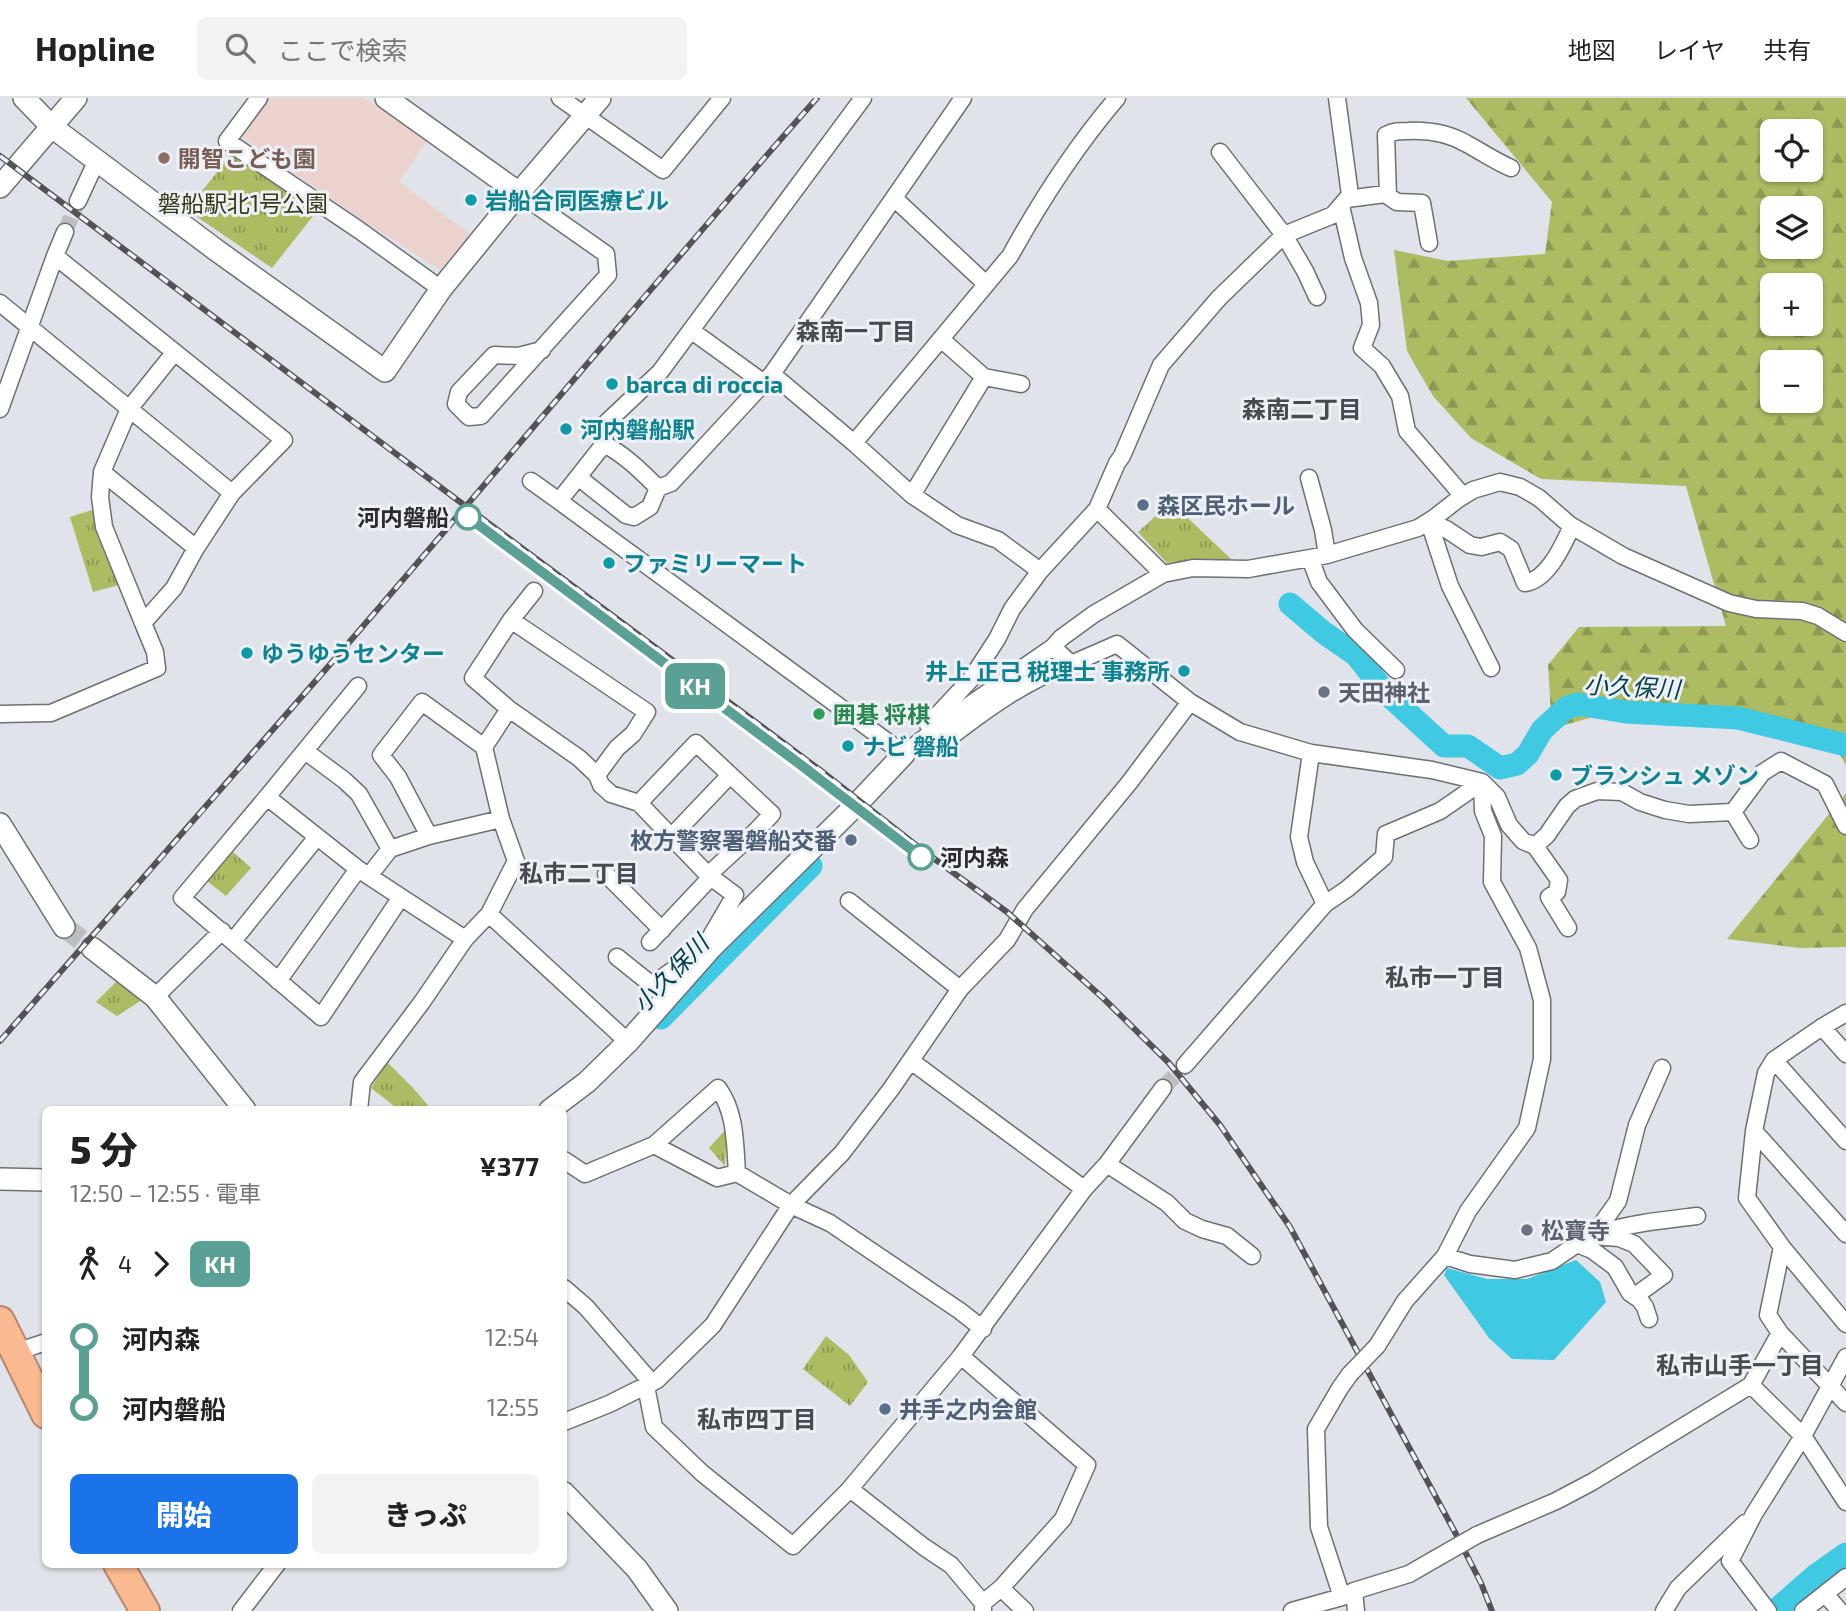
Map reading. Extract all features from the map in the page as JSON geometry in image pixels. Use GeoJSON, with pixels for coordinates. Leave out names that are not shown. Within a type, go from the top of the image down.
{"type":"FeatureCollection","features":[{"type":"Feature","properties":{"kind":"highway"},"geometry":{"type":"LineString","coordinates":[[0,1321],[8,1357],[42,1408]]}},
{"type":"Feature","properties":{"kind":"highway"},"geometry":{"type":"LineString","coordinates":[[120,1568],[145,1611]]}},
{"type":"Feature","properties":{"kind":"street"},"geometry":{"type":"LineString","coordinates":[[24,98],[52,127],[385,371],[441,289],[459,257],[519,193],[600,98]]}},
{"type":"Feature","properties":{"kind":"street"},"geometry":{"type":"LineString","coordinates":[[0,187],[76,98]]}},
{"type":"Feature","properties":{"kind":"street"},"geometry":{"type":"LineString","coordinates":[[258,98],[227,141],[441,289]]}},
{"type":"Feature","properties":{"kind":"street"},"geometry":{"type":"LineString","coordinates":[[386,98],[606,254],[608,275],[542,350],[481,416],[469,417],[456,404],[459,392],[494,355],[518,356],[542,350]]}},
{"type":"Feature","properties":{"kind":"street"},"geometry":{"type":"LineString","coordinates":[[560,98],[663,170],[722,98]]}},
{"type":"Feature","properties":{"kind":"street"},"geometry":{"type":"LineString","coordinates":[[559,501],[604,443],[606,423],[660,372],[863,98]]}},
{"type":"Feature","properties":{"kind":"street"},"geometry":{"type":"LineString","coordinates":[[578,477],[626,515],[634,517],[650,507],[658,488],[671,483],[768,379],[963,98]]}},
{"type":"Feature","properties":{"kind":"street"},"geometry":{"type":"LineString","coordinates":[[854,443],[1010,256],[1074,153],[1117,98]]}},
{"type":"Feature","properties":{"kind":"street"},"geometry":{"type":"LineString","coordinates":[[922,740],[925,728],[971,679],[997,639],[1012,609],[1040,571],[1097,509],[1161,365],[1219,298],[1284,235],[1334,215],[1350,195],[1337,98]]}},
{"type":"Feature","properties":{"kind":"street"},"geometry":{"type":"LineString","coordinates":[[1388,196],[1386,135],[1393,131],[1418,130],[1447,135],[1511,168]]}},
{"type":"Feature","properties":{"kind":"street"},"geometry":{"type":"LineString","coordinates":[[1220,152],[1284,235],[1306,271],[1317,298]]}},
{"type":"Feature","properties":{"kind":"street"},"geometry":{"type":"LineString","coordinates":[[78,201],[97,160]]}},
{"type":"Feature","properties":{"kind":"street"},"geometry":{"type":"LineString","coordinates":[[1344,203],[1385,194],[1397,202],[1422,203],[1429,243]]}},
{"type":"Feature","properties":{"kind":"street"},"geometry":{"type":"LineString","coordinates":[[894,198],[986,284]]}},
{"type":"Feature","properties":{"kind":"street"},"geometry":{"type":"LineString","coordinates":[[1344,203],[1353,258],[1369,303],[1371,325],[1363,348],[1382,366],[1400,396],[1408,431],[1463,496]]}},
{"type":"Feature","properties":{"kind":"street"},"geometry":{"type":"LineString","coordinates":[[0,409],[65,232]]}},
{"type":"Feature","properties":{"kind":"street"},"geometry":{"type":"LineString","coordinates":[[55,256],[284,440],[232,493],[174,588],[144,623]]}},
{"type":"Feature","properties":{"kind":"street"},"geometry":{"type":"LineString","coordinates":[[0,303],[232,493]]}},
{"type":"Feature","properties":{"kind":"street"},"geometry":{"type":"LineString","coordinates":[[692,331],[768,379],[854,443],[912,495],[957,525],[998,540],[1040,571]]}},
{"type":"Feature","properties":{"kind":"street"},"geometry":{"type":"LineString","coordinates":[[941,339],[984,377],[1021,384]]}},
{"type":"Feature","properties":{"kind":"street"},"geometry":{"type":"LineString","coordinates":[[0,714],[51,713],[157,668],[155,652],[104,527],[100,498],[102,472],[129,409],[174,353]]}},
{"type":"Feature","properties":{"kind":"street"},"geometry":{"type":"LineString","coordinates":[[912,495],[984,377]]}},
{"type":"Feature","properties":{"kind":"street"},"geometry":{"type":"LineString","coordinates":[[604,443],[625,457],[658,488]]}},
{"type":"Feature","properties":{"kind":"street"},"geometry":{"type":"LineString","coordinates":[[102,472],[196,548]]}},
{"type":"Feature","properties":{"kind":"street"},"geometry":{"type":"LineString","coordinates":[[1310,478],[1327,555]]}},
{"type":"Feature","properties":{"kind":"street"},"geometry":{"type":"LineString","coordinates":[[531,481],[904,754]]}},
{"type":"Feature","properties":{"kind":"street"},"geometry":{"type":"LineString","coordinates":[[555,1106],[587,1082],[628,1042],[711,948],[904,754],[942,724],[1053,647],[1094,614],[1163,574],[1194,568],[1248,569],[1327,555],[1418,528],[1473,489],[1500,482],[1520,487],[1539,498],[1572,526],[1623,556],[1730,603],[1756,609],[1802,611],[1818,615],[1846,632]]}},
{"type":"Feature","properties":{"kind":"street"},"geometry":{"type":"LineString","coordinates":[[1097,509],[1163,574]]}},
{"type":"Feature","properties":{"kind":"street"},"geometry":{"type":"LineString","coordinates":[[1429,522],[1447,529],[1470,545],[1481,547],[1500,541],[1511,549],[1525,583],[1534,582],[1557,557],[1572,526]]}},
{"type":"Feature","properties":{"kind":"street"},"geometry":{"type":"LineString","coordinates":[[1429,522],[1450,586],[1491,668]]}},
{"type":"Feature","properties":{"kind":"street"},"geometry":{"type":"LineString","coordinates":[[1310,558],[1319,582],[1355,630],[1396,670]]}},
{"type":"Feature","properties":{"kind":"street"},"geometry":{"type":"LineString","coordinates":[[534,591],[473,678],[509,709],[579,758],[597,775],[601,785],[611,794],[639,803],[710,876],[734,895],[711,936],[711,948]]}},
{"type":"Feature","properties":{"kind":"street"},"geometry":{"type":"LineString","coordinates":[[512,620],[647,712],[634,734],[617,748],[597,775]]}},
{"type":"Feature","properties":{"kind":"street"},"geometry":{"type":"LineString","coordinates":[[942,724],[953,735],[998,701],[1042,675],[1116,644],[1190,702],[1240,732],[1311,753],[1432,770],[1482,782],[1497,797],[1509,825],[1523,841],[1535,846],[1559,880],[1557,892],[1549,897],[1568,928]]}},
{"type":"Feature","properties":{"kind":"street"},"geometry":{"type":"LineString","coordinates":[[1053,647],[1071,664]]}},
{"type":"Feature","properties":{"kind":"street"},"geometry":{"type":"LineString","coordinates":[[358,686],[182,898],[321,1017],[401,897]]}},
{"type":"Feature","properties":{"kind":"street"},"geometry":{"type":"LineString","coordinates":[[359,1106],[362,1082],[465,939],[489,914],[516,861],[501,818],[484,747],[422,702],[380,755],[398,777],[429,836]]}},
{"type":"Feature","properties":{"kind":"street"},"geometry":{"type":"LineString","coordinates":[[567,1421],[657,1380],[713,1325],[791,1205],[842,1153],[911,1061],[960,989],[1007,940],[1025,909],[1129,783],[1190,702]]}},
{"type":"Feature","properties":{"kind":"street"},"geometry":{"type":"LineString","coordinates":[[484,747],[509,709]]}},
{"type":"Feature","properties":{"kind":"street"},"geometry":{"type":"LineString","coordinates":[[639,803],[696,743],[772,814],[710,876],[650,942]]}},
{"type":"Feature","properties":{"kind":"street"},"geometry":{"type":"LineString","coordinates":[[305,751],[359,794],[390,849]]}},
{"type":"Feature","properties":{"kind":"street"},"geometry":{"type":"LineString","coordinates":[[1311,753],[1299,837],[1305,862],[1325,904]]}},
{"type":"Feature","properties":{"kind":"street"},"geometry":{"type":"LineString","coordinates":[[1733,812],[1762,773],[1781,761],[1825,784],[1846,826]]}},
{"type":"Feature","properties":{"kind":"street"},"geometry":{"type":"LineString","coordinates":[[671,837],[730,775]]}},
{"type":"Feature","properties":{"kind":"street"},"geometry":{"type":"LineString","coordinates":[[1185,1065],[1325,904],[1384,857],[1386,834],[1440,811],[1482,782]]}},
{"type":"Feature","properties":{"kind":"street"},"geometry":{"type":"LineString","coordinates":[[1356,1611],[1319,1527],[1316,1429],[1350,1374],[1377,1346],[1405,1301],[1445,1255],[1468,1211],[1527,1128],[1542,1059],[1542,1000],[1528,948],[1492,882],[1493,836],[1483,811],[1482,782]]}},
{"type":"Feature","properties":{"kind":"street"},"geometry":{"type":"LineString","coordinates":[[1535,846],[1547,835],[1567,806],[1575,799],[1597,791],[1622,792],[1640,802],[1689,814],[1733,812]]}},
{"type":"Feature","properties":{"kind":"street"},"geometry":{"type":"LineString","coordinates":[[267,797],[364,872],[465,939]]}},
{"type":"Feature","properties":{"kind":"street"},"geometry":{"type":"LineString","coordinates":[[1733,812],[1750,840]]}},
{"type":"Feature","properties":{"kind":"street"},"geometry":{"type":"LineString","coordinates":[[278,981],[364,872],[390,849],[501,818]]}},
{"type":"Feature","properties":{"kind":"street"},"geometry":{"type":"LineString","coordinates":[[0,824],[8,849],[64,928]]}},
{"type":"Feature","properties":{"kind":"street"},"geometry":{"type":"LineString","coordinates":[[155,997],[228,936],[317,837]]}},
{"type":"Feature","properties":{"kind":"street"},"geometry":{"type":"LineString","coordinates":[[606,874],[662,930]]}},
{"type":"Feature","properties":{"kind":"street"},"geometry":{"type":"LineString","coordinates":[[849,901],[960,989]]}},
{"type":"Feature","properties":{"kind":"street"},"geometry":{"type":"LineString","coordinates":[[489,914],[628,1042]]}},
{"type":"Feature","properties":{"kind":"street"},"geometry":{"type":"LineString","coordinates":[[92,948],[155,997],[242,1106]]}},
{"type":"Feature","properties":{"kind":"street"},"geometry":{"type":"LineString","coordinates":[[627,959],[652,985],[695,952],[711,948]]}},
{"type":"Feature","properties":{"kind":"street"},"geometry":{"type":"LineString","coordinates":[[1846,1013],[1774,1060],[1766,1073],[1754,1131],[1747,1198],[1782,1247],[1846,1324]]}},
{"type":"Feature","properties":{"kind":"street"},"geometry":{"type":"LineString","coordinates":[[1822,1027],[1846,1054]]}},
{"type":"Feature","properties":{"kind":"street"},"geometry":{"type":"LineString","coordinates":[[1774,1060],[1846,1141]]}},
{"type":"Feature","properties":{"kind":"street"},"geometry":{"type":"LineString","coordinates":[[911,1061],[1084,1189]]}},
{"type":"Feature","properties":{"kind":"street"},"geometry":{"type":"LineString","coordinates":[[1594,1235],[1618,1201],[1637,1125],[1662,1068]]}},
{"type":"Feature","properties":{"kind":"street"},"geometry":{"type":"LineString","coordinates":[[567,1162],[585,1174],[654,1145],[718,1088],[726,1099],[734,1131],[737,1173]]}},
{"type":"Feature","properties":{"kind":"street"},"geometry":{"type":"LineString","coordinates":[[567,1291],[586,1307],[649,1384],[654,1427],[702,1473],[793,1546],[850,1489],[983,1329],[1084,1189],[1107,1164],[1163,1088]]}},
{"type":"Feature","properties":{"kind":"street"},"geometry":{"type":"LineString","coordinates":[[1754,1131],[1846,1234]]}},
{"type":"Feature","properties":{"kind":"street"},"geometry":{"type":"LineString","coordinates":[[654,1145],[717,1178],[737,1173],[791,1205],[830,1223],[983,1329]]}},
{"type":"Feature","properties":{"kind":"street"},"geometry":{"type":"LineString","coordinates":[[1107,1164],[1167,1203],[1185,1221],[1227,1236],[1252,1256]]}},
{"type":"Feature","properties":{"kind":"street"},"geometry":{"type":"LineString","coordinates":[[0,1179],[42,1180]]}},
{"type":"Feature","properties":{"kind":"street"},"geometry":{"type":"LineString","coordinates":[[1445,1255],[1470,1264],[1516,1270],[1552,1261],[1594,1235],[1621,1226],[1697,1216]]}},
{"type":"Feature","properties":{"kind":"street"},"geometry":{"type":"LineString","coordinates":[[1594,1235],[1619,1238],[1634,1244],[1664,1275],[1634,1296]]}},
{"type":"Feature","properties":{"kind":"street"},"geometry":{"type":"LineString","coordinates":[[1577,1244],[1592,1250],[1615,1267],[1630,1293],[1646,1307],[1649,1319]]}},
{"type":"Feature","properties":{"kind":"street"},"geometry":{"type":"LineString","coordinates":[[1782,1247],[1768,1315],[1780,1333],[1846,1403]]}},
{"type":"Feature","properties":{"kind":"street"},"geometry":{"type":"LineString","coordinates":[[1292,1611],[1409,1574],[1477,1535],[1556,1501],[1592,1482],[1751,1385],[1780,1333]]}},
{"type":"Feature","properties":{"kind":"street"},"geometry":{"type":"LineString","coordinates":[[8,1357],[42,1344]]}},
{"type":"Feature","properties":{"kind":"street"},"geometry":{"type":"LineString","coordinates":[[850,1489],[951,1565],[983,1607],[1063,1519],[1087,1465],[961,1356]]}},
{"type":"Feature","properties":{"kind":"street"},"geometry":{"type":"LineString","coordinates":[[1767,1609],[1730,1561],[1846,1357]]}},
{"type":"Feature","properties":{"kind":"street"},"geometry":{"type":"LineString","coordinates":[[1751,1385],[1803,1436],[1846,1502]]}},
{"type":"Feature","properties":{"kind":"street"},"geometry":{"type":"LineString","coordinates":[[567,1496],[637,1569],[667,1611]]}},
{"type":"Feature","properties":{"kind":"street"},"geometry":{"type":"LineString","coordinates":[[1664,1611],[1678,1588],[1755,1514]]}},
{"type":"Feature","properties":{"kind":"street"},"geometry":{"type":"LineString","coordinates":[[241,1611],[274,1568]]}},
{"type":"Feature","properties":{"kind":"street"},"geometry":{"type":"LineString","coordinates":[[1803,1611],[1846,1577]]}},
{"type":"Feature","properties":{"kind":"street"},"geometry":{"type":"LineString","coordinates":[[1001,1588],[1025,1611]]}},
{"type":"Feature","properties":{"kind":"street"},"geometry":{"type":"LineString","coordinates":[[1825,1594],[1840,1611]]}},
{"type":"Feature","properties":{"kind":"shaded area"},"geometry":{"type":"Polygon","coordinates":[[[268,98],[364,98],[428,139],[399,182],[470,234],[440,270],[361,219],[240,136],[268,98]]]}},
{"type":"Feature","properties":{"kind":"green space"},"geometry":{"type":"Polygon","coordinates":[[[1466,98],[1846,98],[1846,766],[1828,731],[1663,725],[1596,716],[1552,729],[1548,665],[1579,627],[1726,626],[1686,486],[1541,479],[1471,438],[1433,396],[1407,351],[1394,250],[1448,261],[1545,254],[1552,202],[1466,98]]]}},
{"type":"Feature","properties":{"kind":"green space","name":"磐船駅北1号公園"},"geometry":{"type":"Polygon","coordinates":[[[233,152],[317,211],[272,268],[187,210],[233,152]]]}},
{"type":"Feature","properties":{"kind":"green space"},"geometry":{"type":"Polygon","coordinates":[[[1171,502],[1231,559],[1167,563],[1138,532],[1171,502]]]}},
{"type":"Feature","properties":{"kind":"green space"},"geometry":{"type":"Polygon","coordinates":[[[92,510],[119,585],[93,592],[70,517],[92,510]]]}},
{"type":"Feature","properties":{"kind":"green space"},"geometry":{"type":"Polygon","coordinates":[[[1846,793],[1846,947],[1800,948],[1727,939],[1846,793]]]}},
{"type":"Feature","properties":{"kind":"green space"},"geometry":{"type":"Polygon","coordinates":[[[232,851],[251,868],[226,896],[207,881],[232,851]]]}},
{"type":"Feature","properties":{"kind":"green space"},"geometry":{"type":"Polygon","coordinates":[[[119,979],[145,998],[117,1016],[96,1002],[119,979]]]}},
{"type":"Feature","properties":{"kind":"green space"},"geometry":{"type":"Polygon","coordinates":[[[387,1062],[428,1106],[394,1106],[371,1088],[387,1062]]]}},
{"type":"Feature","properties":{"kind":"green space"},"geometry":{"type":"Polygon","coordinates":[[[727,1128],[725,1166],[709,1148],[727,1128]]]}},
{"type":"Feature","properties":{"kind":"green space"},"geometry":{"type":"Polygon","coordinates":[[[826,1336],[849,1355],[868,1382],[850,1406],[803,1369],[826,1336]]]}},
{"type":"Feature","properties":{"kind":"water"},"geometry":{"type":"Polygon","coordinates":[[[1576,1260],[1600,1282],[1606,1302],[1554,1360],[1512,1359],[1489,1338],[1444,1275],[1447,1268],[1487,1279],[1527,1279],[1576,1260]]]}},
{"type":"Feature","properties":{"kind":"waterway","name":"小久保川"},"geometry":{"type":"LineString","coordinates":[[1290,604],[1356,655],[1385,692],[1444,746],[1468,746],[1500,768],[1517,764],[1528,754],[1542,730],[1566,708],[1578,704],[1626,712],[1738,718],[1846,745]]}},
{"type":"Feature","properties":{"kind":"waterway","name":"小久保川"},"geometry":{"type":"LineString","coordinates":[[661,1018],[811,866]]}},
{"type":"Feature","properties":{"kind":"waterway"},"geometry":{"type":"LineString","coordinates":[[1775,1611],[1815,1576],[1846,1554]]}},
{"type":"Feature","properties":{"kind":"tunnel"},"geometry":{"type":"LineString","coordinates":[[65,232],[78,201]]}},
{"type":"Feature","properties":{"kind":"tunnel"},"geometry":{"type":"LineString","coordinates":[[64,927],[92,948]]}},
{"type":"Feature","properties":{"kind":"tunnel"},"geometry":{"type":"LineString","coordinates":[[1163,1088],[1185,1065]]}},
{"type":"Feature","properties":{"kind":"railway"},"geometry":{"type":"LineString","coordinates":[[0,1041],[326,669],[817,98]]}},
{"type":"Feature","properties":{"kind":"railway"},"geometry":{"type":"LineString","coordinates":[[0,156],[1007,912],[1103,998],[1168,1062],[1220,1125],[1290,1227],[1457,1536],[1492,1611]]}},
{"type":"Feature","properties":{"kind":"train","name":"KH"},"geometry":{"type":"LineString","coordinates":[[468,517],[921,857]]}},
{"type":"Feature","properties":{"kind":"place","name":"開智こども園"},"geometry":{"type":"Point","coordinates":[164,158]}},
{"type":"Feature","properties":{"kind":"place","name":"岩船合同医療ビル"},"geometry":{"type":"Point","coordinates":[471,200]}},
{"type":"Feature","properties":{"kind":"place","name":"barca di roccia"},"geometry":{"type":"Point","coordinates":[612,384]}},
{"type":"Feature","properties":{"kind":"place","name":"河内磐船駅"},"geometry":{"type":"Point","coordinates":[566,429]}},
{"type":"Feature","properties":{"kind":"place","name":"森区民ホール"},"geometry":{"type":"Point","coordinates":[1143,505]}},
{"type":"Feature","properties":{"kind":"place","name":"河内磐船"},"geometry":{"type":"Point","coordinates":[468,517]}},
{"type":"Feature","properties":{"kind":"place","name":"ファミリーマート"},"geometry":{"type":"Point","coordinates":[609,563]}},
{"type":"Feature","properties":{"kind":"place","name":"ゆうゆうセンター"},"geometry":{"type":"Point","coordinates":[247,653]}},
{"type":"Feature","properties":{"kind":"place","name":"井上 正己 税理士 事務所"},"geometry":{"type":"Point","coordinates":[1184,671]}},
{"type":"Feature","properties":{"kind":"place","name":"天田神社"},"geometry":{"type":"Point","coordinates":[1324,692]}},
{"type":"Feature","properties":{"kind":"place","name":"囲碁 将棋"},"geometry":{"type":"Point","coordinates":[819,714]}},
{"type":"Feature","properties":{"kind":"place","name":"ナビ 磐船"},"geometry":{"type":"Point","coordinates":[848,746]}},
{"type":"Feature","properties":{"kind":"place","name":"ブランシュ メゾン"},"geometry":{"type":"Point","coordinates":[1556,775]}},
{"type":"Feature","properties":{"kind":"place","name":"枚方警察署磐船交番"},"geometry":{"type":"Point","coordinates":[851,840]}},
{"type":"Feature","properties":{"kind":"place","name":"河内森"},"geometry":{"type":"Point","coordinates":[921,857]}},
{"type":"Feature","properties":{"kind":"place","name":"松寶寺"},"geometry":{"type":"Point","coordinates":[1527,1230]}},
{"type":"Feature","properties":{"kind":"place","name":"井手之内会館"},"geometry":{"type":"Point","coordinates":[885,1409]}},
{"type":"Feature","properties":{"kind":"district","name":"森南一丁目"},"geometry":{"type":"Point","coordinates":[856,330]}},
{"type":"Feature","properties":{"kind":"district","name":"森南二丁目"},"geometry":{"type":"Point","coordinates":[1302,408]}},
{"type":"Feature","properties":{"kind":"district","name":"私市二丁目"},"geometry":{"type":"Point","coordinates":[579,872]}},
{"type":"Feature","properties":{"kind":"district","name":"私市一丁目"},"geometry":{"type":"Point","coordinates":[1445,976]}},
{"type":"Feature","properties":{"kind":"district","name":"私市山手一丁目"},"geometry":{"type":"Point","coordinates":[1740,1364]}},
{"type":"Feature","properties":{"kind":"district","name":"私市四丁目"},"geometry":{"type":"Point","coordinates":[757,1418]}}]}
